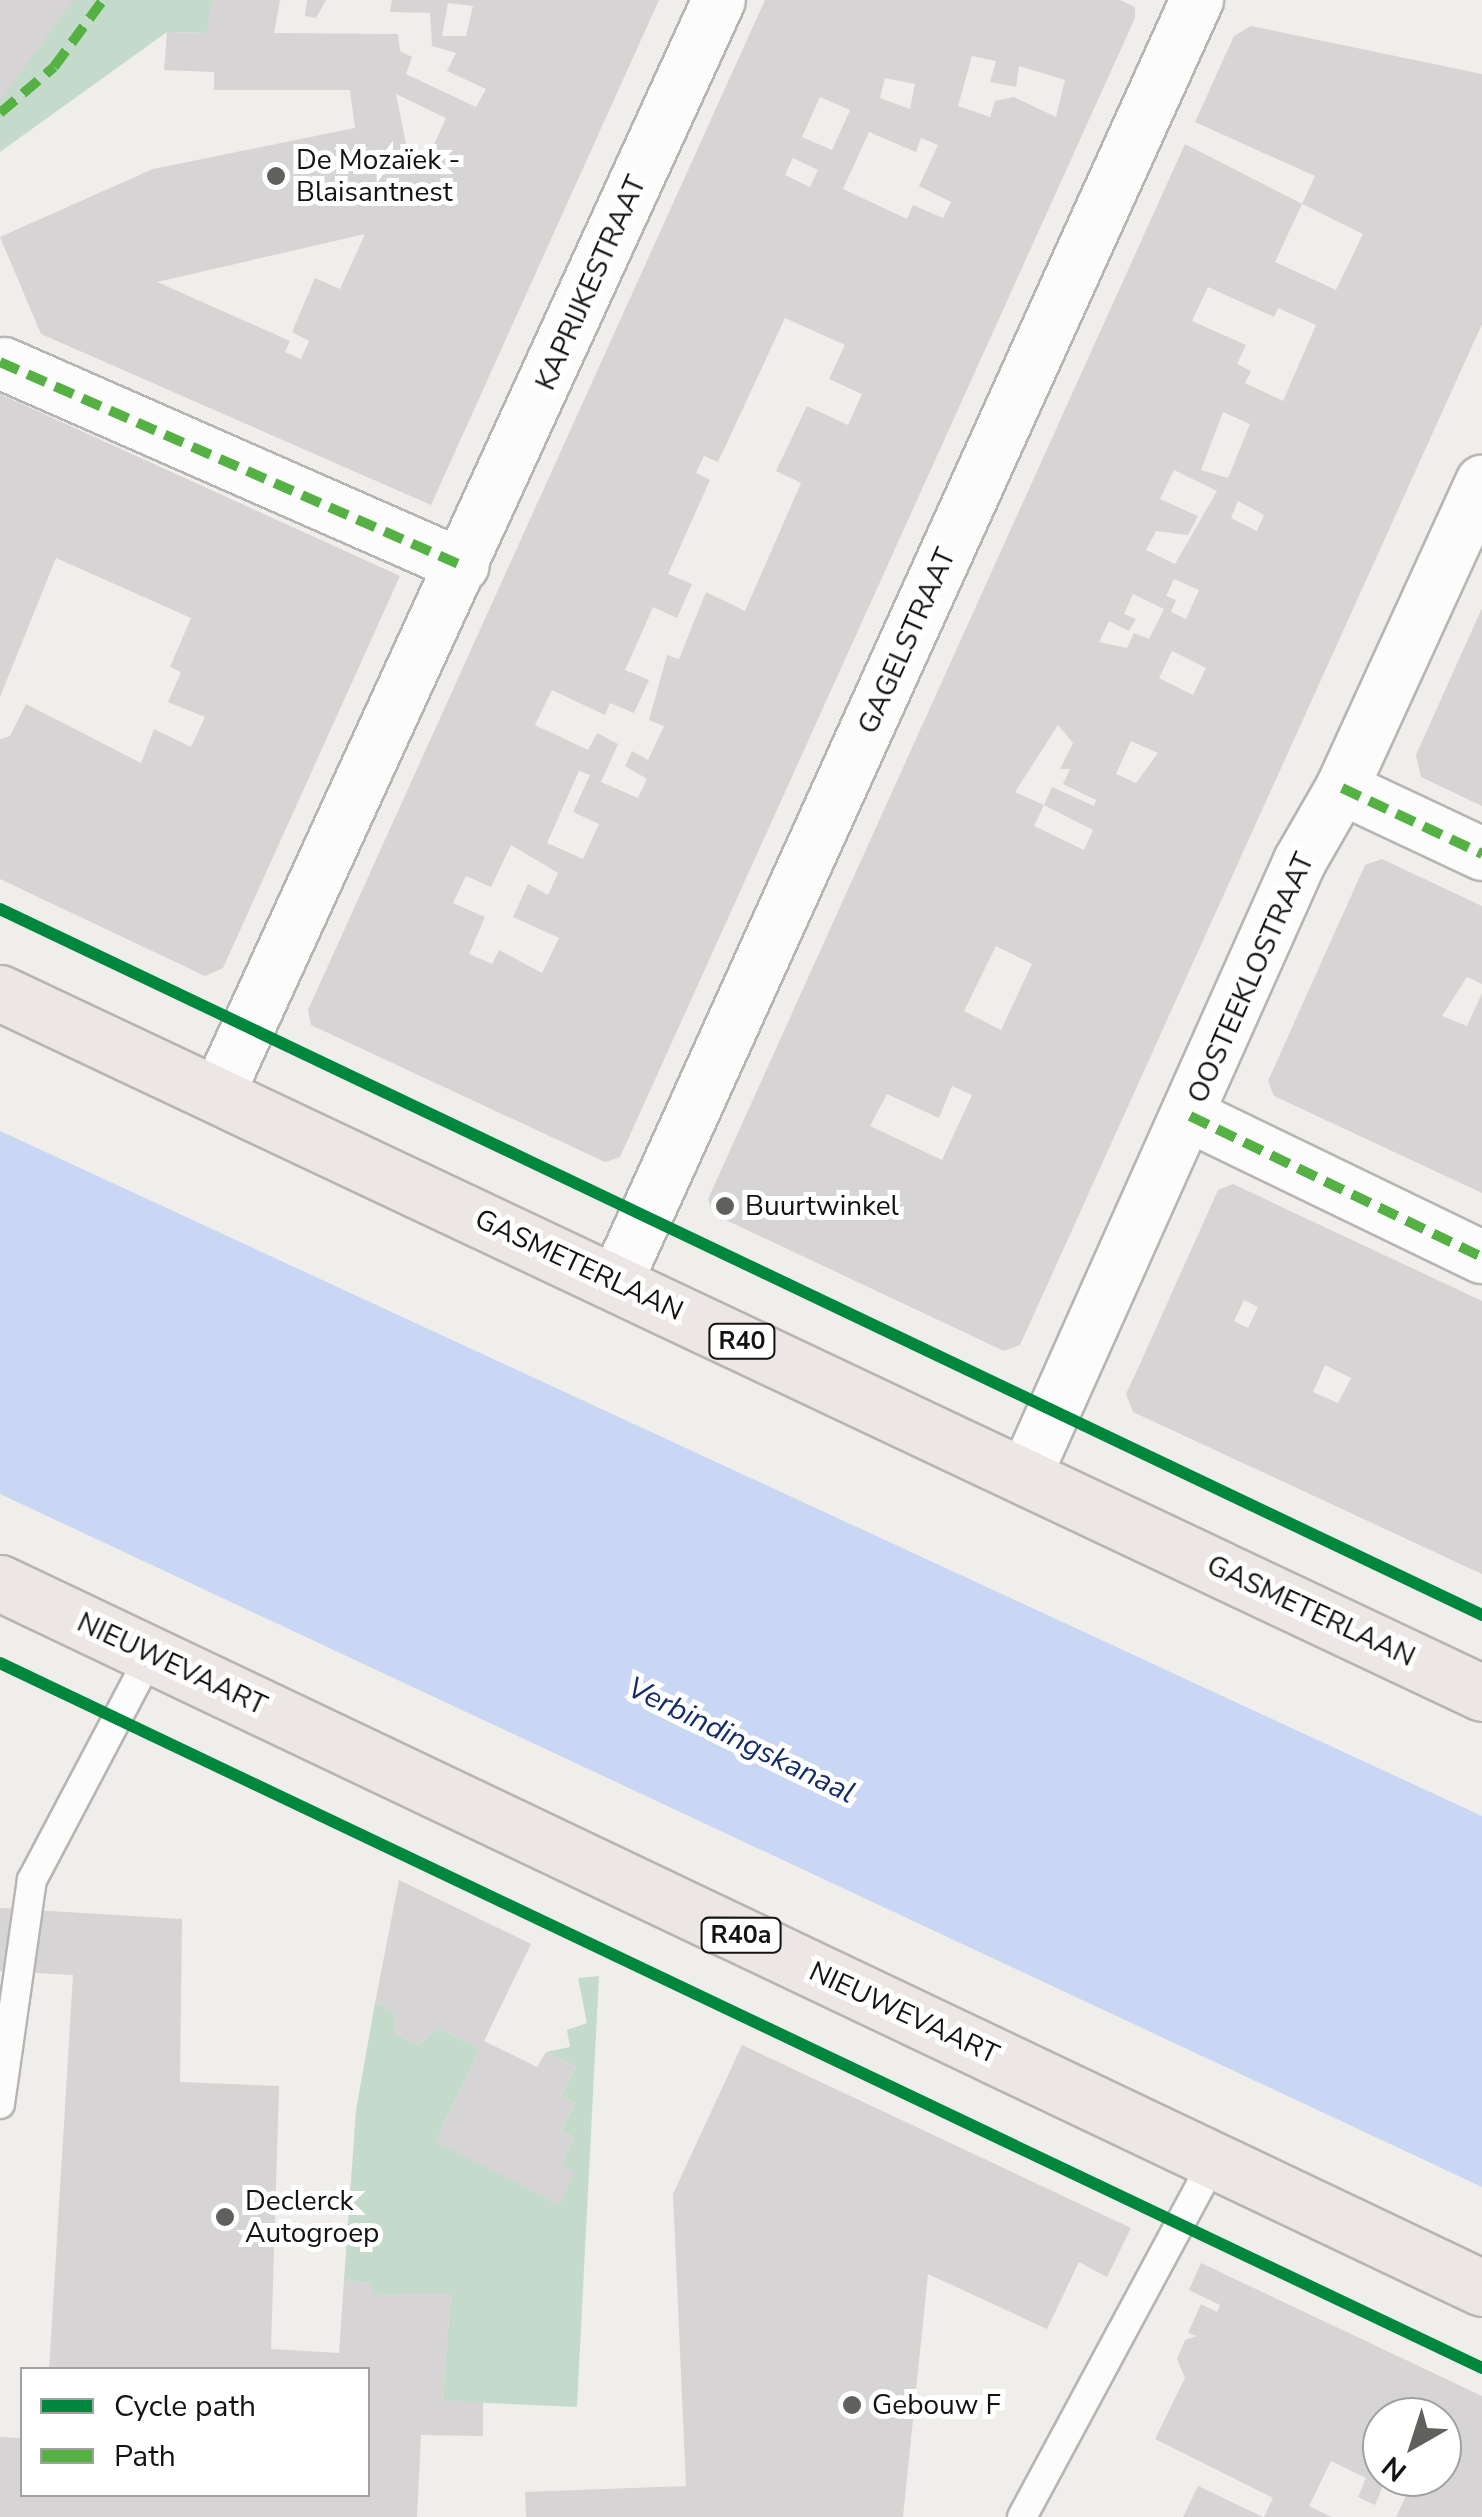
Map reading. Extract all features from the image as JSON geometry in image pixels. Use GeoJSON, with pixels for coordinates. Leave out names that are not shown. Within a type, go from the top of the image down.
{"type":"FeatureCollection","features":[{"type":"Feature","properties":{"kind":"main road","name":"GASMETERLAAN"},"geometry":{"type":"LineString","coordinates":[[0,993],[1482,1692]]}},
{"type":"Feature","properties":{"kind":"main road","name":"NIEUWEVAART"},"geometry":{"type":"LineString","coordinates":[[0,1583],[1482,2288]]}},
{"type":"Feature","properties":{"kind":"street","name":"KAPRIJKESTRAAT"},"geometry":{"type":"LineString","coordinates":[[217,1096],[720,0]]}},
{"type":"Feature","properties":{"kind":"street","name":"GAGELSTRAAT"},"geometry":{"type":"LineString","coordinates":[[616,1282],[1197,0]]}},
{"type":"Feature","properties":{"kind":"street"},"geometry":{"type":"LineString","coordinates":[[4,364],[463,566]]}},
{"type":"Feature","properties":{"kind":"street","name":"OOSTEEKLOSTRAAT"},"geometry":{"type":"LineString","coordinates":[[1026,1476],[1190,1116],[1300,862],[1342,788],[1482,482]]}},
{"type":"Feature","properties":{"kind":"street"},"geometry":{"type":"LineString","coordinates":[[1342,788],[1482,854]]}},
{"type":"Feature","properties":{"kind":"street"},"geometry":{"type":"LineString","coordinates":[[1190,1116],[1482,1257]]}},
{"type":"Feature","properties":{"kind":"lane"},"geometry":{"type":"LineString","coordinates":[[0,2104],[32,1880],[151,1654]]}},
{"type":"Feature","properties":{"kind":"lane"},"geometry":{"type":"LineString","coordinates":[[1022,2517],[1214,2160]]}},
{"type":"Feature","properties":{"kind":"green space"},"geometry":{"type":"Polygon","coordinates":[[[0,0],[259,0],[252,34],[167,32],[0,152],[0,0]]]}},
{"type":"Feature","properties":{"kind":"green space"},"geometry":{"type":"Polygon","coordinates":[[[599,1976],[577,2407],[442,2401],[451,2294],[372,2295],[370,2283],[344,2280],[356,2110],[375,2003],[394,2011],[396,2034],[419,2045],[437,2028],[480,2048],[436,2141],[559,2204],[561,2165],[574,2137],[561,2131],[575,2103],[561,2096],[576,2067],[546,2052],[570,2047],[567,2030],[587,2023],[578,1978],[599,1976]]]}},
{"type":"Feature","properties":{"kind":"water","name":"Verbindingskanaal"},"geometry":{"type":"Polygon","coordinates":[[[0,1131],[1482,1816],[1482,2187],[0,1494],[0,1131]]]}},
{"type":"Feature","properties":{"kind":"building"},"geometry":{"type":"Polygon","coordinates":[[[0,0],[73,0],[3,97],[0,97],[0,0]]]}},
{"type":"Feature","properties":{"kind":"building"},"geometry":{"type":"Polygon","coordinates":[[[212,0],[280,0],[274,33],[398,34],[400,51],[412,57],[406,74],[476,107],[486,89],[447,71],[456,53],[432,46],[430,13],[390,12],[392,0],[659,0],[431,505],[41,334],[0,237],[153,169],[355,128],[350,90],[214,90],[214,72],[164,70],[167,32],[206,33],[212,0]],[[448,3],[442,36],[466,36],[473,6],[448,3]],[[396,94],[407,149],[428,158],[446,118],[396,94]],[[365,234],[157,282],[290,341],[285,352],[301,359],[309,341],[292,332],[315,278],[340,289],[365,234]]]}},
{"type":"Feature","properties":{"kind":"building"},"geometry":{"type":"Polygon","coordinates":[[[307,0],[326,0],[316,18],[305,16],[307,0]]]}},
{"type":"Feature","properties":{"kind":"building"},"geometry":{"type":"Polygon","coordinates":[[[765,0],[1120,0],[1135,7],[1135,18],[620,1157],[605,1162],[311,1025],[308,1010],[765,0]],[[972,56],[958,106],[990,117],[995,101],[1014,97],[1056,117],[1065,80],[1019,66],[1016,87],[990,82],[996,61],[972,56]],[[885,78],[880,98],[910,109],[915,84],[885,78]],[[820,97],[802,137],[832,150],[850,110],[820,97]],[[869,132],[843,189],[907,219],[913,205],[943,218],[951,202],[919,186],[938,145],[921,138],[916,152],[869,132]],[[793,158],[785,175],[810,187],[818,170],[793,158]],[[785,318],[718,462],[704,456],[696,473],[710,480],[668,574],[692,584],[677,618],[653,607],[625,670],[649,680],[634,713],[610,703],[605,715],[552,690],[535,725],[588,750],[597,733],[618,744],[601,782],[638,798],[647,779],[625,766],[632,751],[648,760],[664,726],[649,720],[667,655],[679,659],[706,592],[745,611],[801,483],[776,471],[807,406],[848,425],[862,394],[829,379],[845,345],[785,318]],[[579,771],[547,843],[583,859],[599,824],[573,812],[590,775],[579,771]],[[511,845],[491,887],[466,876],[453,903],[485,917],[469,954],[492,964],[499,950],[542,973],[559,938],[513,917],[528,884],[548,895],[558,873],[511,845]]]}},
{"type":"Feature","properties":{"kind":"building"},"geometry":{"type":"Polygon","coordinates":[[[1251,26],[1482,74],[1482,324],[1020,1345],[1004,1351],[713,1214],[708,1199],[1185,144],[1302,204],[1315,176],[1195,122],[1234,36],[1251,26]],[[1302,204],[1275,262],[1336,290],[1363,234],[1302,204]],[[1208,287],[1192,321],[1246,345],[1237,364],[1251,371],[1245,383],[1283,401],[1316,325],[1278,308],[1274,317],[1208,287]],[[1223,412],[1201,470],[1228,478],[1250,424],[1223,412]],[[1174,470],[1160,499],[1198,516],[1188,535],[1156,531],[1146,550],[1175,564],[1217,491],[1174,470]],[[1238,501],[1231,518],[1257,531],[1264,515],[1238,501]],[[1174,579],[1166,596],[1176,600],[1171,612],[1186,619],[1199,590],[1174,579]],[[1133,594],[1124,614],[1136,619],[1129,631],[1109,621],[1099,642],[1127,648],[1134,633],[1149,639],[1164,609],[1133,594]],[[1172,651],[1159,678],[1193,695],[1206,668],[1172,651]],[[1058,725],[1015,792],[1044,805],[1052,787],[1094,806],[1096,800],[1063,784],[1070,769],[1060,769],[1073,743],[1058,725]],[[1131,741],[1116,774],[1136,783],[1158,753],[1131,741]],[[1044,805],[1034,826],[1084,850],[1093,830],[1044,805]],[[996,946],[964,1011],[1001,1030],[1032,964],[996,946]],[[952,1086],[939,1118],[887,1094],[870,1126],[942,1160],[972,1095],[952,1086]]]}},
{"type":"Feature","properties":{"kind":"building"},"geometry":{"type":"Polygon","coordinates":[[[0,394],[400,576],[223,968],[205,976],[0,879],[0,739],[10,736],[26,704],[141,763],[154,729],[191,747],[205,717],[168,702],[181,672],[170,667],[191,618],[56,558],[0,697],[0,394]]]}},
{"type":"Feature","properties":{"kind":"building"},"geometry":{"type":"Polygon","coordinates":[[[1482,608],[1482,806],[1421,777],[1416,755],[1482,608]]]}},
{"type":"Feature","properties":{"kind":"building"},"geometry":{"type":"Polygon","coordinates":[[[1382,859],[1482,906],[1482,984],[1467,977],[1442,1016],[1467,1026],[1482,993],[1482,1193],[1274,1096],[1268,1081],[1365,865],[1382,859]]]}},
{"type":"Feature","properties":{"kind":"building"},"geometry":{"type":"Polygon","coordinates":[[[1233,1184],[1482,1301],[1482,1574],[1133,1412],[1126,1394],[1218,1190],[1233,1184]],[[1244,1300],[1234,1321],[1248,1328],[1258,1307],[1244,1300]],[[1325,1365],[1313,1392],[1338,1403],[1351,1378],[1325,1365]]]}},
{"type":"Feature","properties":{"kind":"building"},"geometry":{"type":"Polygon","coordinates":[[[399,1880],[531,1944],[484,2041],[537,2067],[546,2052],[576,2067],[561,2096],[575,2103],[561,2131],[574,2137],[561,2165],[575,2172],[559,2205],[436,2141],[480,2048],[437,2028],[419,2045],[396,2034],[394,2011],[375,2003],[399,1880]]]}},
{"type":"Feature","properties":{"kind":"building"},"geometry":{"type":"Polygon","coordinates":[[[0,1908],[182,1919],[180,2082],[279,2086],[271,2349],[339,2353],[344,2280],[371,2283],[372,2295],[451,2294],[442,2401],[483,2402],[483,2436],[421,2435],[417,2517],[0,2517],[0,2437],[20,2438],[20,2497],[370,2497],[370,2367],[49,2367],[73,1975],[0,1971],[0,1908]]]}},
{"type":"Feature","properties":{"kind":"building"},"geometry":{"type":"Polygon","coordinates":[[[742,2045],[1131,2228],[1107,2277],[1079,2262],[1047,2329],[928,2274],[903,2517],[526,2517],[525,2492],[686,2486],[673,2194],[742,2045]]]}},
{"type":"Feature","properties":{"kind":"building"},"geometry":{"type":"Polygon","coordinates":[[[1201,2263],[1482,2396],[1482,2517],[1396,2517],[1406,2497],[1462,2497],[1462,2397],[1362,2397],[1362,2476],[1331,2461],[1309,2506],[1332,2517],[1264,2517],[1273,2498],[1155,2439],[1185,2378],[1177,2359],[1185,2340],[1197,2336],[1188,2333],[1201,2304],[1217,2312],[1220,2305],[1189,2290],[1201,2263]]]}},
{"type":"Feature","properties":{"kind":"building"},"geometry":{"type":"Polygon","coordinates":[[[1198,2486],[1263,2517],[1183,2517],[1198,2486]]]}},
{"type":"Feature","properties":{"kind":"building"},"geometry":{"type":"Polygon","coordinates":[[[1362,2488],[1362,2497],[1378,2497],[1375,2505],[1358,2497],[1362,2488]]]}},
{"type":"Feature","properties":{"kind":"marked path"},"geometry":{"type":"LineString","coordinates":[[0,113],[54,67],[103,0]]}},
{"type":"Feature","properties":{"kind":"marked path"},"geometry":{"type":"LineString","coordinates":[[0,362],[463,566]]}},
{"type":"Feature","properties":{"kind":"marked path"},"geometry":{"type":"LineString","coordinates":[[1342,788],[1482,854]]}},
{"type":"Feature","properties":{"kind":"marked path"},"geometry":{"type":"LineString","coordinates":[[1190,1116],[1482,1257]]}},
{"type":"Feature","properties":{"kind":"cycle path"},"geometry":{"type":"LineString","coordinates":[[0,909],[1482,1615]]}},
{"type":"Feature","properties":{"kind":"cycle path"},"geometry":{"type":"LineString","coordinates":[[0,1663],[1482,2368]]}},
{"type":"Feature","properties":{"kind":"place","name":"De Mozaïek - Blaisantnest"},"geometry":{"type":"Point","coordinates":[276,176]}},
{"type":"Feature","properties":{"kind":"place","name":"Buurtwinkel"},"geometry":{"type":"Point","coordinates":[725,1206]}},
{"type":"Feature","properties":{"kind":"place","name":"Declerck Autogroep"},"geometry":{"type":"Point","coordinates":[225,2217]}},
{"type":"Feature","properties":{"kind":"place","name":"Gebouw F"},"geometry":{"type":"Point","coordinates":[852,2405]}}]}
